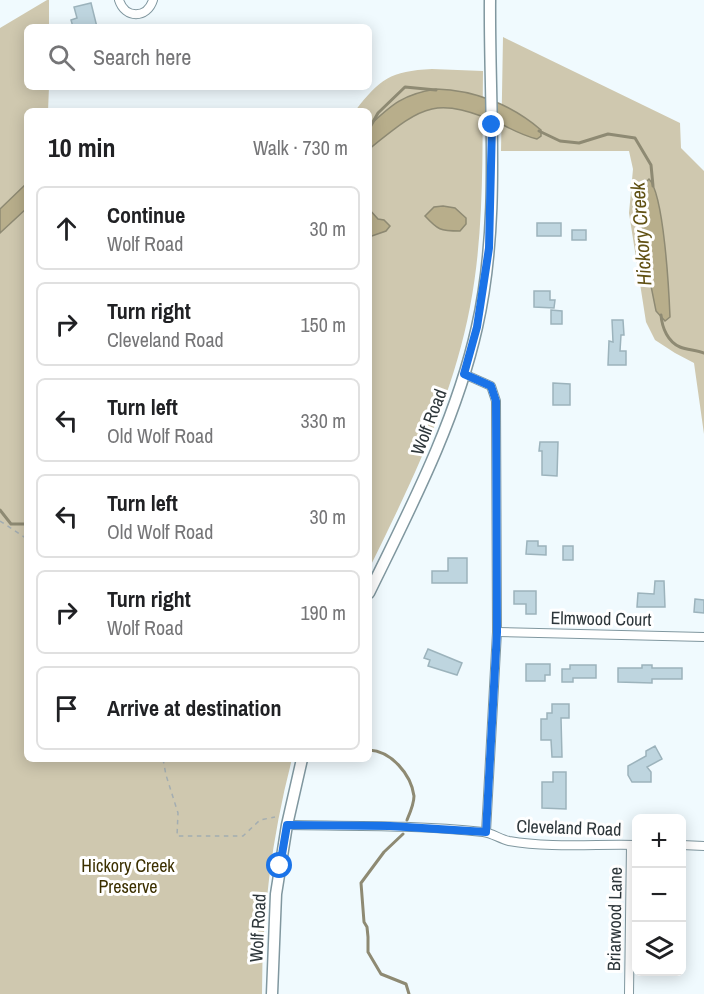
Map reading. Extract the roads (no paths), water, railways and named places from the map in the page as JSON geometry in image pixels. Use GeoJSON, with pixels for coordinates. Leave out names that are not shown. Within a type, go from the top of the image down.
{"type":"FeatureCollection","features":[{"type":"Feature","properties":{"kind":"main road","name":"Wolf Road"},"geometry":{"type":"LineString","coordinates":[[372,587],[438,451],[477,327],[489,248],[492,125],[490,0]]}},
{"type":"Feature","properties":{"kind":"main road","name":"Wolf Road"},"geometry":{"type":"LineString","coordinates":[[272,994],[276,894],[287,825],[301,762]]}},
{"type":"Feature","properties":{"kind":"street"},"geometry":{"type":"LineString","coordinates":[[119,0],[124,10],[134,15],[145,12],[150,8],[153,0]]}},
{"type":"Feature","properties":{"kind":"street"},"geometry":{"type":"LineString","coordinates":[[464,374],[491,386],[496,401],[497,632],[486,832]]}},
{"type":"Feature","properties":{"kind":"street","name":"Elmwood Court"},"geometry":{"type":"LineString","coordinates":[[497,632],[704,637]]}},
{"type":"Feature","properties":{"kind":"street","name":"Cleveland Road"},"geometry":{"type":"LineString","coordinates":[[287,825],[390,826],[486,832],[506,840],[536,843],[632,845]]}},
{"type":"Feature","properties":{"kind":"street"},"geometry":{"type":"LineString","coordinates":[[686,845],[704,846]]}},
{"type":"Feature","properties":{"kind":"street","name":"Briarwood Lane"},"geometry":{"type":"LineString","coordinates":[[629,994],[633,868]]}},
{"type":"Feature","properties":{"kind":"waterway","name":"Hickory Creek"},"geometry":{"type":"LineString","coordinates":[[372,124],[378,113],[405,87],[436,90]]}},
{"type":"Feature","properties":{"kind":"waterway","name":"Hickory Creek"},"geometry":{"type":"LineString","coordinates":[[539,131],[560,141],[579,143],[608,134],[635,138],[651,165],[653,186]]}},
{"type":"Feature","properties":{"kind":"waterway","name":"Hickory Creek"},"geometry":{"type":"LineString","coordinates":[[661,315],[664,330],[672,342],[683,348],[704,353]]}},
{"type":"Feature","properties":{"kind":"waterway"},"geometry":{"type":"LineString","coordinates":[[0,510],[11,524],[24,524]]}},
{"type":"Feature","properties":{"kind":"waterway"},"geometry":{"type":"LineString","coordinates":[[372,750],[392,759],[409,780],[414,796],[407,820]]}},
{"type":"Feature","properties":{"kind":"waterway"},"geometry":{"type":"LineString","coordinates":[[403,834],[384,852],[361,883],[368,952],[381,974],[406,984],[409,994]]}},
{"type":"Feature","properties":{"kind":"park label","name":"Hickory Creek Preserve"},"geometry":{"type":"Point","coordinates":[128,876]}}]}
